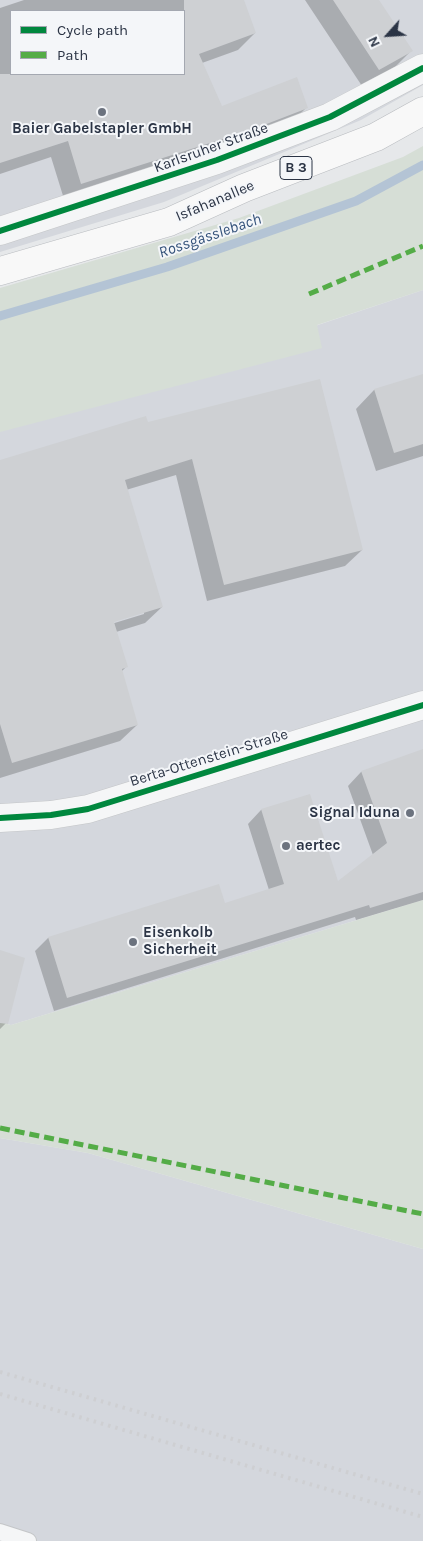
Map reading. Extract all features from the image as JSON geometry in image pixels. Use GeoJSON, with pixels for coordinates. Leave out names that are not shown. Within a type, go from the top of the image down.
{"type":"FeatureCollection","features":[{"type":"Feature","properties":{"kind":"highway","name":"Isfahanallee"},"geometry":{"type":"LineString","coordinates":[[0,271],[169,222],[244,188],[376,137],[423,111]]}},
{"type":"Feature","properties":{"kind":"street","name":"Karlsruher Straße"},"geometry":{"type":"LineString","coordinates":[[0,231],[217,160],[330,118],[423,68]]}},
{"type":"Feature","properties":{"kind":"street","name":"Berta-Ottenstein-Straße"},"geometry":{"type":"LineString","coordinates":[[0,818],[51,815],[88,810],[423,705]]}},
{"type":"Feature","properties":{"kind":"lane"},"geometry":{"type":"LineString","coordinates":[[0,1532],[28,1541]]}},
{"type":"Feature","properties":{"kind":"shaded area"},"geometry":{"type":"Polygon","coordinates":[[[0,0],[423,0],[423,85],[361,120],[164,202],[0,252],[0,0]]]}},
{"type":"Feature","properties":{"kind":"shaded area"},"geometry":{"type":"Polygon","coordinates":[[[423,146],[423,290],[317,325],[322,348],[0,432],[0,288],[239,218],[403,157],[423,146]]]}},
{"type":"Feature","properties":{"kind":"shaded area"},"geometry":{"type":"Polygon","coordinates":[[[423,290],[423,900],[11,1025],[0,1022],[0,431],[423,290]]]}},
{"type":"Feature","properties":{"kind":"shaded area"},"geometry":{"type":"Polygon","coordinates":[[[423,900],[423,1249],[88,1153],[0,1138],[0,1022],[11,1025],[423,900]]]}},
{"type":"Feature","properties":{"kind":"shaded area"},"geometry":{"type":"Polygon","coordinates":[[[0,1138],[88,1153],[423,1249],[423,1541],[0,1541],[0,1138]]]}},
{"type":"Feature","properties":{"kind":"building"},"geometry":{"type":"Polygon","coordinates":[[[184,0],[244,0],[256,33],[199,54],[222,106],[297,77],[308,108],[251,130],[81,184],[68,141],[0,163],[0,74],[185,75],[184,0]]]}},
{"type":"Feature","properties":{"kind":"building"},"geometry":{"type":"Polygon","coordinates":[[[333,0],[379,0],[413,51],[379,70],[333,0]]]}},
{"type":"Feature","properties":{"kind":"building"},"geometry":{"type":"Polygon","coordinates":[[[423,374],[423,444],[394,453],[374,389],[423,374]]]}},
{"type":"Feature","properties":{"kind":"building"},"geometry":{"type":"Polygon","coordinates":[[[320,379],[363,550],[224,585],[192,459],[125,480],[163,607],[114,622],[128,667],[122,669],[138,725],[12,763],[0,724],[0,460],[146,416],[148,422],[320,379]]]}},
{"type":"Feature","properties":{"kind":"building"},"geometry":{"type":"Polygon","coordinates":[[[423,749],[423,892],[370,908],[369,905],[67,998],[48,937],[219,884],[225,903],[284,884],[261,809],[310,794],[338,881],[387,843],[361,771],[423,749]]]}},
{"type":"Feature","properties":{"kind":"building"},"geometry":{"type":"Polygon","coordinates":[[[0,950],[25,958],[8,1024],[0,1023],[0,950]]]}},
{"type":"Feature","properties":{"kind":"waterway","name":"Rossgässlebach"},"geometry":{"type":"LineString","coordinates":[[0,316],[167,267],[356,201],[423,165]]}},
{"type":"Feature","properties":{"kind":"railway"},"geometry":{"type":"LineString","coordinates":[[0,1372],[423,1494]]}},
{"type":"Feature","properties":{"kind":"railway"},"geometry":{"type":"LineString","coordinates":[[0,1394],[423,1517]]}},
{"type":"Feature","properties":{"kind":"marked path"},"geometry":{"type":"LineString","coordinates":[[309,294],[423,246]]}},
{"type":"Feature","properties":{"kind":"marked path"},"geometry":{"type":"LineString","coordinates":[[0,1128],[423,1214]]}},
{"type":"Feature","properties":{"kind":"cycle path"},"geometry":{"type":"LineString","coordinates":[[0,231],[217,160],[330,117],[423,68]]}},
{"type":"Feature","properties":{"kind":"cycle path"},"geometry":{"type":"LineString","coordinates":[[0,818],[51,815],[88,809],[423,705]]}},
{"type":"Feature","properties":{"kind":"place","name":"Baier Gabelstapler GmbH"},"geometry":{"type":"Point","coordinates":[102,112]}},
{"type":"Feature","properties":{"kind":"place","name":"Signal Iduna"},"geometry":{"type":"Point","coordinates":[410,813]}},
{"type":"Feature","properties":{"kind":"place","name":"aertec"},"geometry":{"type":"Point","coordinates":[286,846]}},
{"type":"Feature","properties":{"kind":"place","name":"Eisenkolb Sicherheit"},"geometry":{"type":"Point","coordinates":[133,942]}}]}
